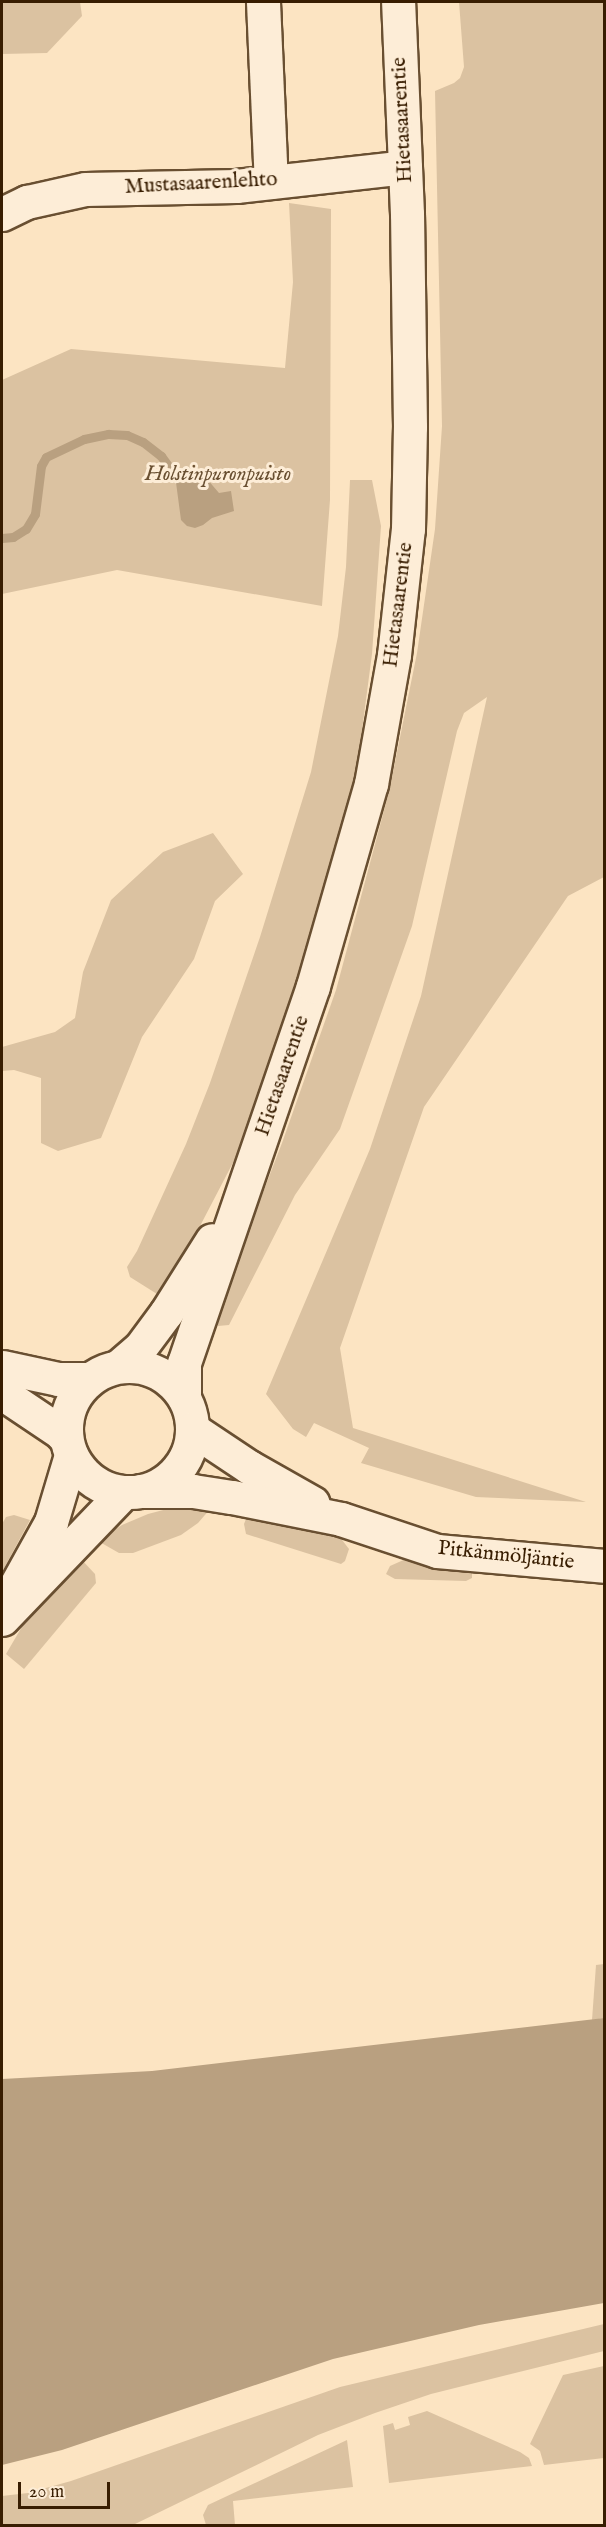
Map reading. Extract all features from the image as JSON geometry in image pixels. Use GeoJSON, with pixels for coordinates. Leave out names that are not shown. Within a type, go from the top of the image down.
{"type":"FeatureCollection","features":[{"type":"Feature","properties":{"kind":"street"},"geometry":{"type":"LineString","coordinates":[[263,2],[271,182]]}},
{"type":"Feature","properties":{"kind":"street","name":"Hietasaarentie"},"geometry":{"type":"LineString","coordinates":[[184,1397],[184,1363],[313,986],[368,795],[394,655],[408,529],[410,428],[405,167],[398,2]]}},
{"type":"Feature","properties":{"kind":"street","name":"Mustasaarenlehto"},"geometry":{"type":"LineString","coordinates":[[2,214],[27,202],[85,189],[236,186],[405,167]]}},
{"type":"Feature","properties":{"kind":"street","name":"Hietasaarentie"},"geometry":{"type":"LineString","coordinates":[[119,1366],[140,1348],[166,1313],[245,1187]]}},
{"type":"Feature","properties":{"kind":"street"},"geometry":{"type":"LineString","coordinates":[[2,1367],[58,1380],[89,1379],[119,1366],[149,1369],[163,1375],[184,1397],[190,1412],[192,1429],[189,1446],[183,1462],[157,1485],[132,1491],[93,1481],[60,1432],[2,1393]]}},
{"type":"Feature","properties":{"kind":"street"},"geometry":{"type":"LineString","coordinates":[[2,1610],[51,1522],[69,1447],[66,1422],[70,1406],[78,1391],[89,1379]]}},
{"type":"Feature","properties":{"kind":"street","name":"Pitkänmöljäntie"},"geometry":{"type":"LineString","coordinates":[[192,1429],[249,1467],[341,1519]]}},
{"type":"Feature","properties":{"kind":"street"},"geometry":{"type":"LineString","coordinates":[[2,1619],[132,1491]]}},
{"type":"Feature","properties":{"kind":"street","name":"Pitkänmöljäntie"},"geometry":{"type":"LineString","coordinates":[[132,1491],[193,1491],[341,1519],[437,1551],[604,1566]]}},
{"type":"Feature","properties":{"kind":"green space"},"geometry":{"type":"Polygon","coordinates":[[[2,2],[80,2],[82,16],[47,53],[2,54],[2,2]]]}},
{"type":"Feature","properties":{"kind":"green space"},"geometry":{"type":"Polygon","coordinates":[[[459,2],[604,2],[604,877],[568,896],[424,1107],[340,1348],[353,1428],[586,1502],[476,1497],[361,1463],[369,1448],[314,1423],[306,1437],[293,1429],[266,1394],[370,1149],[421,996],[487,697],[464,713],[457,731],[412,926],[340,1129],[295,1195],[229,1325],[218,1326],[217,1312],[282,1143],[336,990],[389,792],[417,653],[435,529],[442,426],[435,91],[454,83],[460,78],[464,67],[459,2]]]}},
{"type":"Feature","properties":{"kind":"green space","name":"Holstinpuronpuisto"},"geometry":{"type":"Polygon","coordinates":[[[289,203],[331,209],[330,500],[322,606],[117,570],[2,594],[2,380],[71,349],[285,368],[293,282],[289,203]]]}},
{"type":"Feature","properties":{"kind":"green space"},"geometry":{"type":"Polygon","coordinates":[[[350,480],[372,480],[381,526],[372,654],[356,776],[302,982],[237,1155],[187,1251],[157,1294],[130,1277],[127,1267],[137,1251],[186,1144],[210,1083],[260,937],[311,772],[338,636],[346,567],[350,480]]]}},
{"type":"Feature","properties":{"kind":"green space"},"geometry":{"type":"Polygon","coordinates":[[[213,833],[243,874],[215,901],[194,959],[142,1037],[101,1138],[58,1151],[41,1143],[41,1078],[14,1070],[2,1071],[2,1047],[55,1032],[75,1018],[83,972],[111,900],[163,852],[213,833]]]}},
{"type":"Feature","properties":{"kind":"green space"},"geometry":{"type":"Polygon","coordinates":[[[194,1506],[211,1508],[198,1523],[181,1535],[133,1553],[119,1553],[98,1541],[122,1525],[148,1514],[171,1508],[194,1506]]]}},
{"type":"Feature","properties":{"kind":"green space"},"geometry":{"type":"Polygon","coordinates":[[[248,1514],[339,1536],[349,1549],[345,1561],[341,1564],[246,1534],[244,1524],[248,1514]]]}},
{"type":"Feature","properties":{"kind":"green space"},"geometry":{"type":"Polygon","coordinates":[[[14,1515],[30,1520],[2,1572],[2,1524],[6,1517],[14,1515]]]}},
{"type":"Feature","properties":{"kind":"green space"},"geometry":{"type":"Polygon","coordinates":[[[80,1558],[95,1574],[96,1583],[24,1669],[6,1654],[30,1613],[80,1558]]]}},
{"type":"Feature","properties":{"kind":"green space"},"geometry":{"type":"Polygon","coordinates":[[[408,1558],[472,1572],[472,1578],[466,1581],[395,1579],[386,1574],[390,1566],[408,1558]]]}},
{"type":"Feature","properties":{"kind":"green space"},"geometry":{"type":"Polygon","coordinates":[[[604,1964],[604,2018],[592,2020],[596,1965],[604,1964]]]}},
{"type":"Feature","properties":{"kind":"green space"},"geometry":{"type":"Polygon","coordinates":[[[604,2324],[604,2351],[431,2394],[375,2413],[318,2435],[133,2525],[2,2525],[2,2496],[28,2493],[71,2481],[340,2387],[604,2324]]]}},
{"type":"Feature","properties":{"kind":"green space"},"geometry":{"type":"Polygon","coordinates":[[[604,2366],[604,2458],[544,2465],[540,2451],[530,2444],[563,2375],[604,2366]]]}},
{"type":"Feature","properties":{"kind":"green space"},"geometry":{"type":"Polygon","coordinates":[[[427,2411],[520,2452],[529,2458],[532,2466],[389,2483],[383,2426],[393,2423],[395,2430],[410,2425],[408,2417],[427,2411]]]}},
{"type":"Feature","properties":{"kind":"green space"},"geometry":{"type":"Polygon","coordinates":[[[347,2440],[353,2487],[233,2501],[235,2525],[206,2525],[203,2515],[208,2505],[347,2440]]]}},
{"type":"Feature","properties":{"kind":"shaded area"},"geometry":{"type":"Polygon","coordinates":[[[175,475],[207,479],[219,493],[231,491],[234,511],[212,518],[195,528],[187,526],[181,520],[175,475]]]}},
{"type":"Feature","properties":{"kind":"shaded area"},"geometry":{"type":"Polygon","coordinates":[[[604,2018],[604,2303],[479,2325],[333,2359],[62,2450],[2,2465],[2,2079],[152,2071],[604,2018]]]}},
{"type":"Feature","properties":{"kind":"waterway"},"geometry":{"type":"LineString","coordinates":[[2,538],[13,537],[26,529],[35,514],[41,466],[46,457],[84,439],[108,434],[127,435],[143,442],[161,456],[175,475],[185,481]]}}]}
